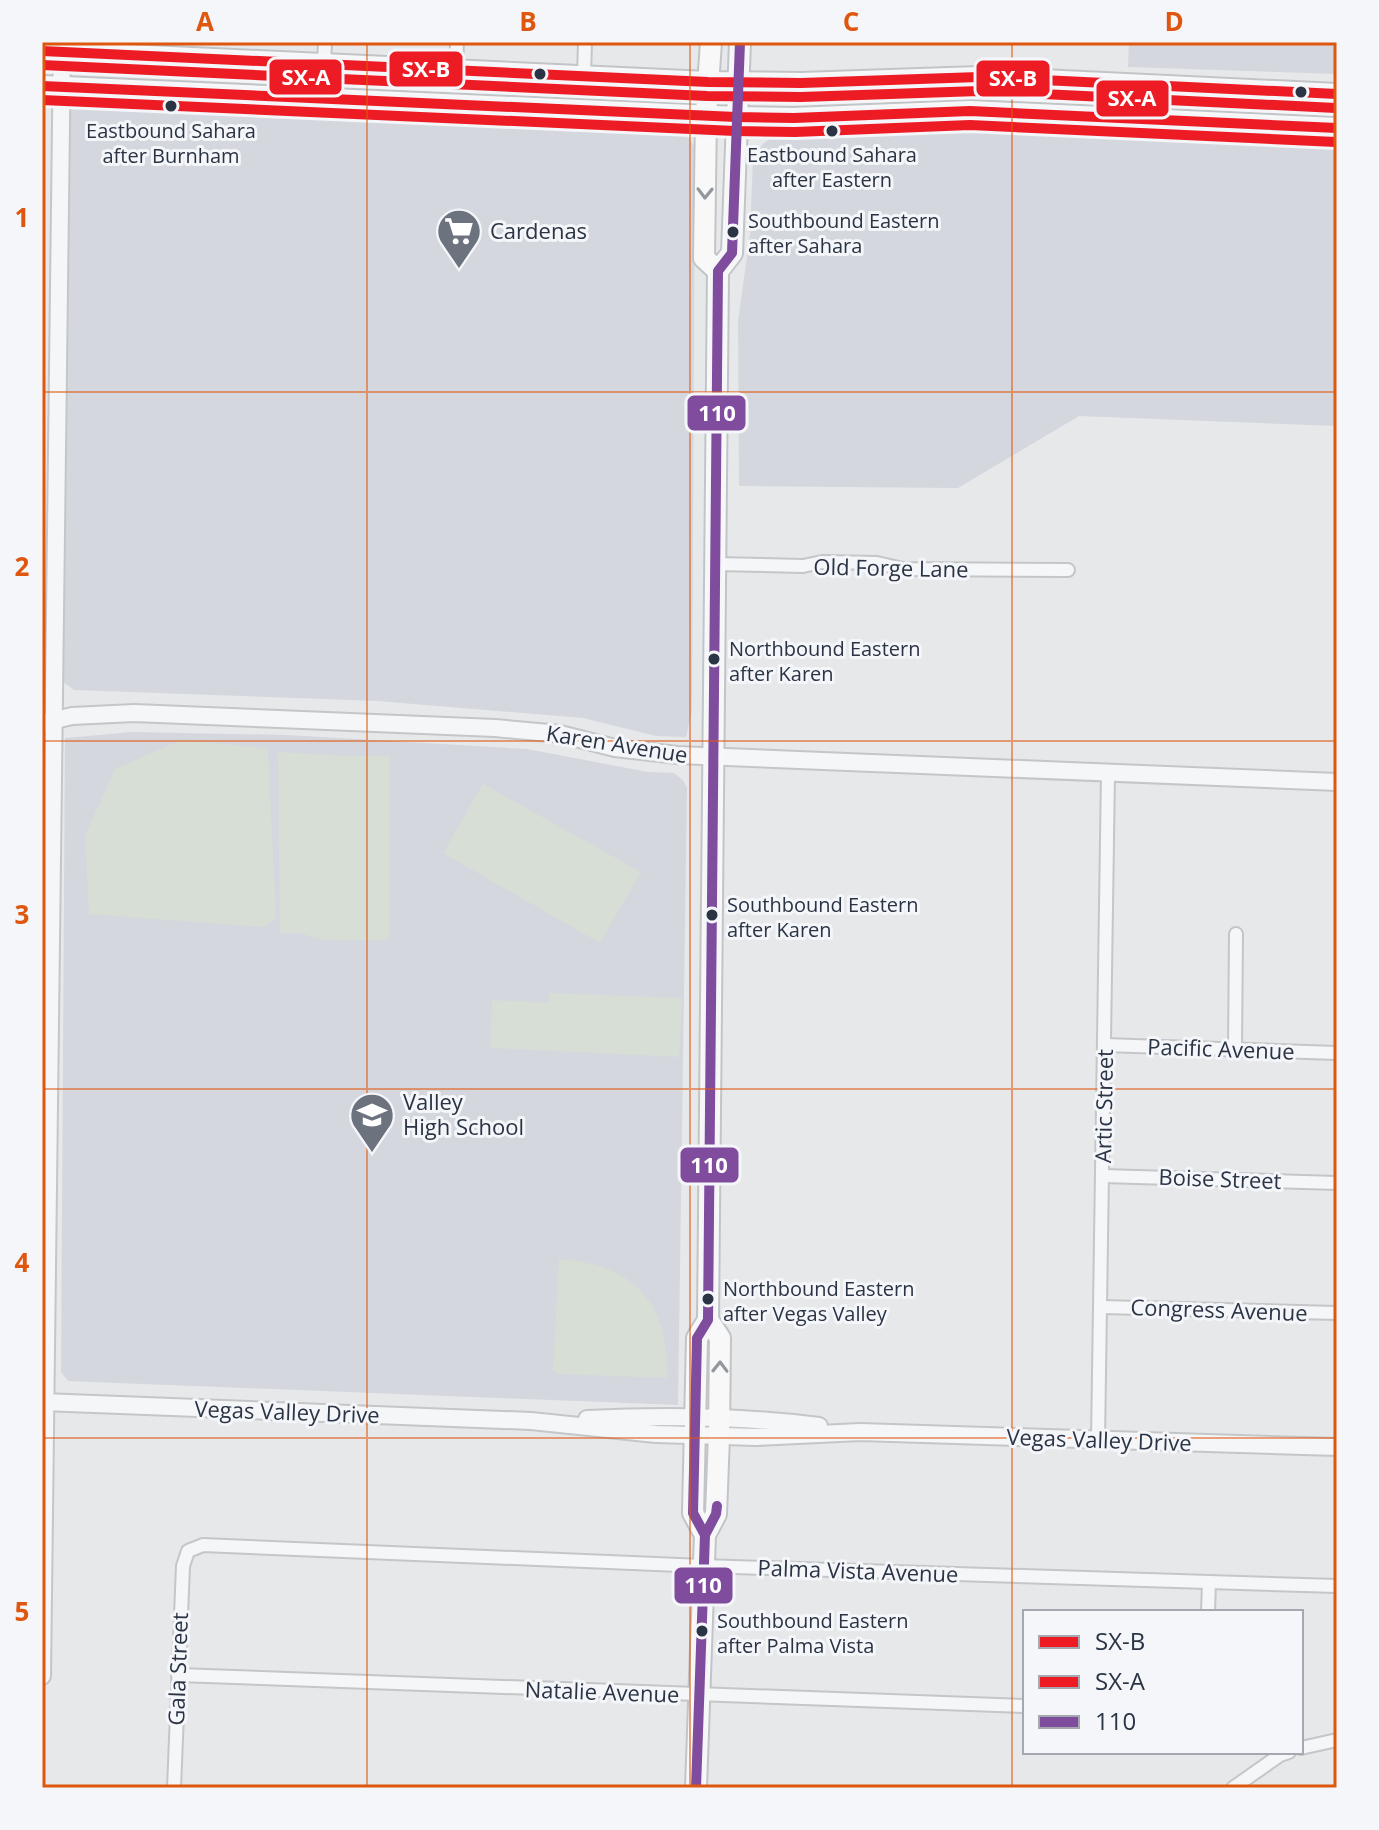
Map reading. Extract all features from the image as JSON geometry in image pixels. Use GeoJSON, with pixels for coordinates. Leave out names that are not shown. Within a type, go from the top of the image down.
{"type":"FeatureCollection","features":[{"type":"Feature","properties":{"kind":"main road"},"geometry":{"type":"LineString","coordinates":[[711,42],[706,115],[704,258],[718,271]]}},
{"type":"Feature","properties":{"kind":"main road"},"geometry":{"type":"LineString","coordinates":[[705,1535],[693,1513],[697,1338],[708,1320],[718,271],[732,253],[740,42]]}},
{"type":"Feature","properties":{"kind":"main road"},"geometry":{"type":"LineString","coordinates":[[55,48],[195,50],[386,67],[708,82],[949,77],[1337,94]]}},
{"type":"Feature","properties":{"kind":"main road"},"geometry":{"type":"LineString","coordinates":[[385,101],[386,67]]}},
{"type":"Feature","properties":{"kind":"main road"},"geometry":{"type":"LineString","coordinates":[[1032,113],[1044,80]]}},
{"type":"Feature","properties":{"kind":"main road"},"geometry":{"type":"LineString","coordinates":[[51,86],[736,117],[794,118],[953,111],[1337,128]]}},
{"type":"Feature","properties":{"kind":"main road"},"geometry":{"type":"LineString","coordinates":[[696,1788],[703,1566],[705,1535],[716,1514],[719,1426],[720,1338],[708,1320]]}},
{"type":"Feature","properties":{"kind":"street"},"geometry":{"type":"LineString","coordinates":[[324,63],[325,42]]}},
{"type":"Feature","properties":{"kind":"street"},"geometry":{"type":"LineString","coordinates":[[456,70],[457,42]]}},
{"type":"Feature","properties":{"kind":"street"},"geometry":{"type":"LineString","coordinates":[[584,76],[585,42]]}},
{"type":"Feature","properties":{"kind":"street"},"geometry":{"type":"LineString","coordinates":[[42,1676],[51,86],[55,48]]}},
{"type":"Feature","properties":{"kind":"street","name":"Old Forge Lane"},"geometry":{"type":"LineString","coordinates":[[715,564],[803,566],[822,562],[877,563],[903,569],[1068,570]]}},
{"type":"Feature","properties":{"kind":"street","name":"Karen Avenue"},"geometry":{"type":"LineString","coordinates":[[49,722],[72,716],[134,713],[495,728],[560,734],[615,748],[713,757],[1337,782]]}},
{"type":"Feature","properties":{"kind":"street","name":"Artic Street"},"geometry":{"type":"LineString","coordinates":[[1098,1440],[1108,773]]}},
{"type":"Feature","properties":{"kind":"street"},"geometry":{"type":"LineString","coordinates":[[1235,1049],[1236,934]]}},
{"type":"Feature","properties":{"kind":"street","name":"Pacific Avenue"},"geometry":{"type":"LineString","coordinates":[[1105,1045],[1337,1053]]}},
{"type":"Feature","properties":{"kind":"street","name":"Boise Street"},"geometry":{"type":"LineString","coordinates":[[1103,1176],[1337,1183]]}},
{"type":"Feature","properties":{"kind":"street","name":"Congress Avenue"},"geometry":{"type":"LineString","coordinates":[[1101,1307],[1337,1313]]}},
{"type":"Feature","properties":{"kind":"street","name":"Vegas Valley Drive"},"geometry":{"type":"LineString","coordinates":[[44,1402],[531,1421],[656,1434],[756,1418],[860,1432],[1337,1447]]}},
{"type":"Feature","properties":{"kind":"street","name":"Palma Vista Avenue"},"geometry":{"type":"LineString","coordinates":[[188,1551],[203,1545],[703,1566],[1337,1586]]}},
{"type":"Feature","properties":{"kind":"street","name":"Gala Street"},"geometry":{"type":"LineString","coordinates":[[174,1788],[183,1566],[188,1551]]}},
{"type":"Feature","properties":{"kind":"street"},"geometry":{"type":"LineString","coordinates":[[1208,1610],[1209,1582]]}},
{"type":"Feature","properties":{"kind":"street","name":"Natalie Avenue"},"geometry":{"type":"LineString","coordinates":[[178,1675],[1023,1706]]}},
{"type":"Feature","properties":{"kind":"street"},"geometry":{"type":"LineString","coordinates":[[1303,1748],[1337,1740]]}},
{"type":"Feature","properties":{"kind":"street"},"geometry":{"type":"LineString","coordinates":[[1233,1788],[1283,1754]]}},
{"type":"Feature","properties":{"kind":"shaded area"},"geometry":{"type":"Polygon","coordinates":[[[1129,42],[1337,42],[1337,74],[1128,67],[1129,42]]]}},
{"type":"Feature","properties":{"kind":"shaded area"},"geometry":{"type":"Polygon","coordinates":[[[70,100],[672,127],[690,139],[695,148],[692,710],[686,737],[656,736],[583,718],[378,701],[74,690],[63,682],[70,100]]]}},
{"type":"Feature","properties":{"kind":"shaded area"},"geometry":{"type":"Polygon","coordinates":[[[936,131],[1337,146],[1337,426],[1079,416],[958,488],[739,486],[738,321],[750,235],[753,158],[763,144],[776,134],[936,131]]]}},
{"type":"Feature","properties":{"kind":"shaded area","name":"Valley High School"},"geometry":{"type":"Polygon","coordinates":[[[133,732],[287,735],[527,749],[648,772],[674,773],[683,780],[687,788],[678,1405],[68,1381],[61,1372],[65,738],[133,732]]]}},
{"type":"Feature","properties":{"kind":"shaded area"},"geometry":{"type":"Polygon","coordinates":[[[181,740],[268,748],[276,918],[263,927],[89,914],[85,836],[115,769],[181,740]]]}},
{"type":"Feature","properties":{"kind":"shaded area"},"geometry":{"type":"Polygon","coordinates":[[[278,752],[389,756],[389,936],[385,940],[325,940],[299,933],[280,933],[278,752]]]}},
{"type":"Feature","properties":{"kind":"shaded area"},"geometry":{"type":"Polygon","coordinates":[[[483,784],[641,872],[600,943],[443,853],[483,784]]]}},
{"type":"Feature","properties":{"kind":"shaded area"},"geometry":{"type":"Polygon","coordinates":[[[550,993],[682,998],[679,1057],[490,1048],[492,1000],[549,1003],[550,993]]]}},
{"type":"Feature","properties":{"kind":"shaded area"},"geometry":{"type":"Polygon","coordinates":[[[559,1259],[608,1269],[642,1292],[662,1328],[667,1378],[558,1374],[553,1369],[559,1259]]]}},
{"type":"Feature","properties":{"kind":"transit line","name":"110"},"geometry":{"type":"LineString","coordinates":[[705,1535],[693,1513],[697,1338],[708,1320],[718,271],[732,253],[740,42]]}},
{"type":"Feature","properties":{"kind":"transit line","name":"SX-B"},"geometry":{"type":"LineString","coordinates":[[42,51],[708,82],[801,83],[979,77],[1337,94]]}},
{"type":"Feature","properties":{"kind":"transit line","name":"SX-A"},"geometry":{"type":"LineString","coordinates":[[42,65],[707,96],[801,97],[979,91],[1336,108]]}},
{"type":"Feature","properties":{"kind":"transit line","name":"SX-B"},"geometry":{"type":"LineString","coordinates":[[42,86],[736,117],[794,118],[970,111],[1337,128]]}},
{"type":"Feature","properties":{"kind":"transit line","name":"SX-A"},"geometry":{"type":"LineString","coordinates":[[42,100],[735,131],[795,132],[970,125],[1336,142]]}},
{"type":"Feature","properties":{"kind":"transit line","name":"110"},"geometry":{"type":"LineString","coordinates":[[696,1788],[705,1535],[717,1506]]}},
{"type":"Feature","properties":{"kind":"place","name":"Eastbound Sahara after Burnham"},"geometry":{"type":"Point","coordinates":[171,106]}},
{"type":"Feature","properties":{"kind":"place","name":"Eastbound Sahara after Eastern"},"geometry":{"type":"Point","coordinates":[832,131]}},
{"type":"Feature","properties":{"kind":"place","name":"Southbound Eastern after Sahara"},"geometry":{"type":"Point","coordinates":[733,232]}},
{"type":"Feature","properties":{"kind":"place","name":"Cardenas"},"geometry":{"type":"Point","coordinates":[459,270]}},
{"type":"Feature","properties":{"kind":"place","name":"Northbound Eastern after Karen"},"geometry":{"type":"Point","coordinates":[714,659]}},
{"type":"Feature","properties":{"kind":"place","name":"Southbound Eastern after Karen"},"geometry":{"type":"Point","coordinates":[712,915]}},
{"type":"Feature","properties":{"kind":"place","name":"Valley High School"},"geometry":{"type":"Point","coordinates":[372,1154]}},
{"type":"Feature","properties":{"kind":"place","name":"Northbound Eastern after Vegas Valley"},"geometry":{"type":"Point","coordinates":[708,1299]}},
{"type":"Feature","properties":{"kind":"place","name":"Southbound Eastern after Palma Vista"},"geometry":{"type":"Point","coordinates":[702,1631]}}]}
